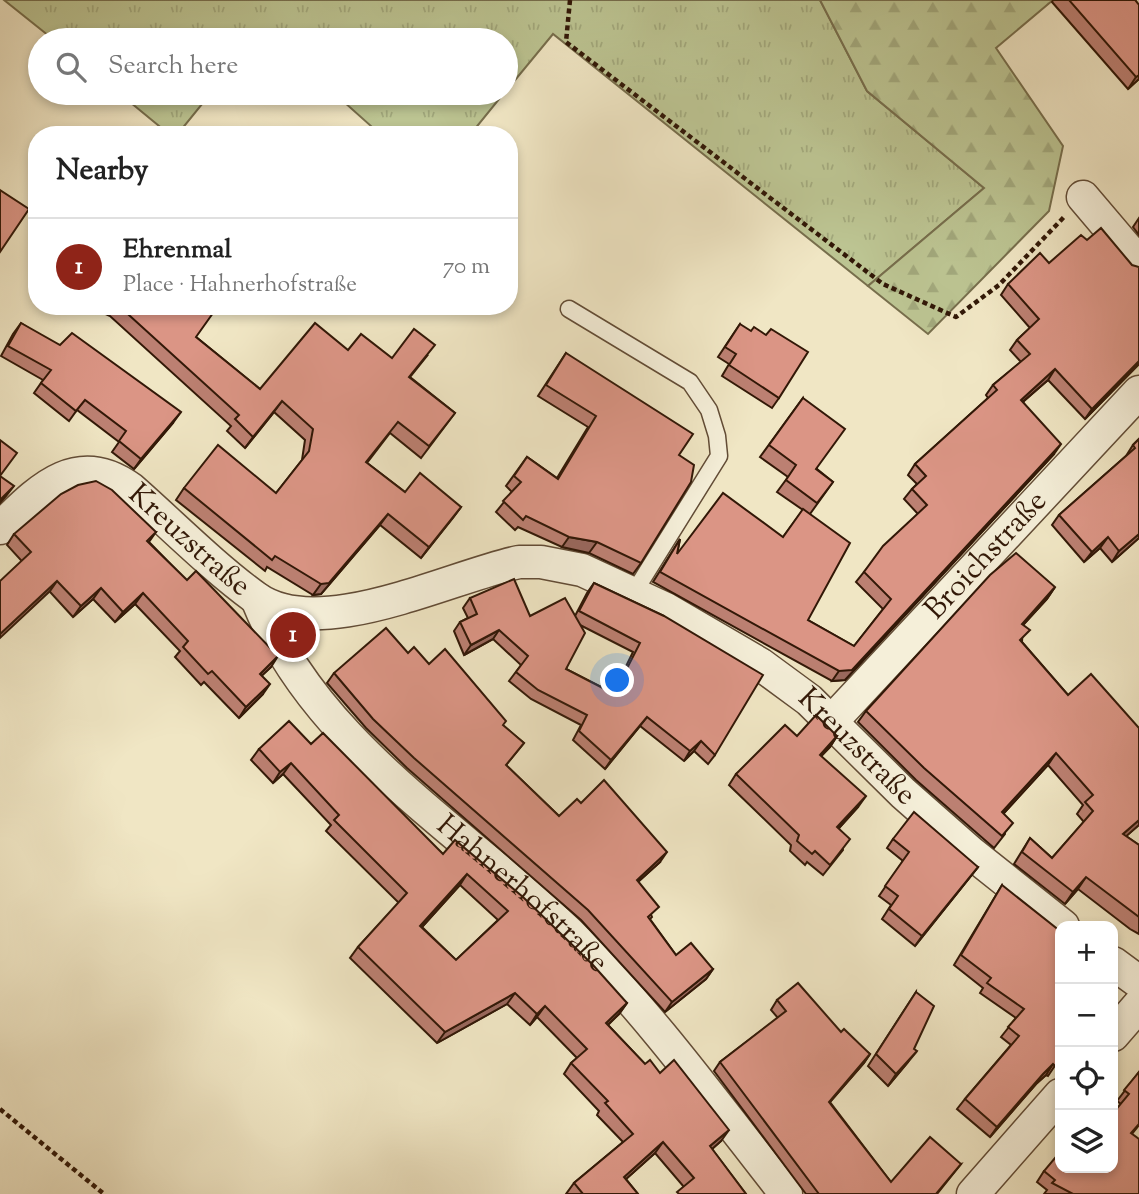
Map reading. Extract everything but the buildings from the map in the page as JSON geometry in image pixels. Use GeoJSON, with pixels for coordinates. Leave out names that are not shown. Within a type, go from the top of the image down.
{"type":"FeatureCollection","features":[{"type":"Feature","properties":{"kind":"street"},"geometry":{"type":"LineString","coordinates":[[1083,197],[1139,263]]}},
{"type":"Feature","properties":{"kind":"street","name":"Broichstraße"},"geometry":{"type":"LineString","coordinates":[[832,721],[1139,392]]}},
{"type":"Feature","properties":{"kind":"street","name":"Kreuzstraße"},"geometry":{"type":"LineString","coordinates":[[0,528],[35,495],[65,476],[91,473],[111,477],[131,489],[257,599],[288,612],[330,615],[497,567],[541,562],[582,570],[634,594],[733,647],[785,681],[832,721],[935,822],[1057,921]]}},
{"type":"Feature","properties":{"kind":"street","name":"Hahnerhofstraße"},"geometry":{"type":"LineString","coordinates":[[257,599],[286,657],[346,733],[410,794],[543,909],[608,974],[786,1194]]}},
{"type":"Feature","properties":{"kind":"street"},"geometry":{"type":"LineString","coordinates":[[1118,967],[1139,982]]}},
{"type":"Feature","properties":{"kind":"street"},"geometry":{"type":"LineString","coordinates":[[1118,1029],[1139,1005]]}},
{"type":"Feature","properties":{"kind":"street"},"geometry":{"type":"LineString","coordinates":[[973,1194],[1055,1101]]}},
{"type":"Feature","properties":{"kind":"lane"},"geometry":{"type":"LineString","coordinates":[[569,309],[690,382],[709,410],[718,436],[719,456],[634,594]]}},
{"type":"Feature","properties":{"kind":"path"},"geometry":{"type":"LineString","coordinates":[[570,0],[566,42],[883,284],[956,317],[999,285],[1083,197]]}},
{"type":"Feature","properties":{"kind":"path"},"geometry":{"type":"LineString","coordinates":[[0,1109],[104,1194]]}},
{"type":"Feature","properties":{"kind":"green space"},"geometry":{"type":"Polygon","coordinates":[[[4,0],[820,0],[867,91],[984,188],[868,286],[553,34],[518,76],[518,28],[39,28],[4,0]]]}},
{"type":"Feature","properties":{"kind":"green space"},"geometry":{"type":"Polygon","coordinates":[[[820,0],[1053,0],[996,48],[1063,146],[1049,211],[928,334],[868,286],[984,188],[867,91],[820,0]]]}},
{"type":"Feature","properties":{"kind":"green space"},"geometry":{"type":"Polygon","coordinates":[[[134,105],[201,105],[184,126],[159,126],[134,105]]]}},
{"type":"Feature","properties":{"kind":"green space"},"geometry":{"type":"Polygon","coordinates":[[[347,105],[494,105],[477,126],[371,126],[347,105]]]}},
{"type":"Feature","properties":{"kind":"place","name":"Ehrenmal"},"geometry":{"type":"Point","coordinates":[293,635]}}]}
